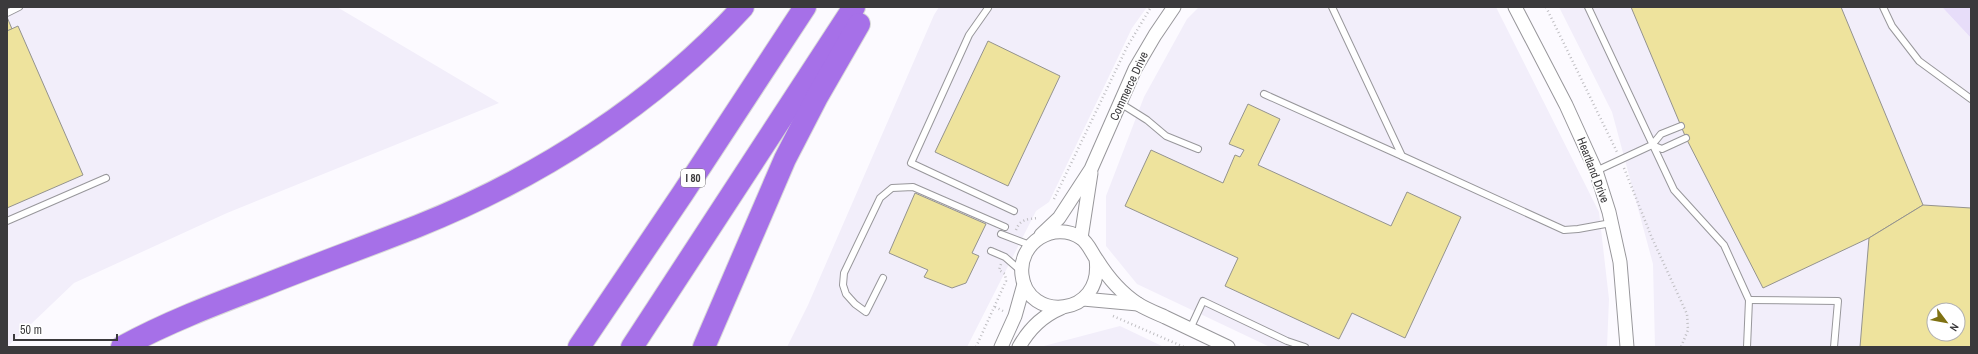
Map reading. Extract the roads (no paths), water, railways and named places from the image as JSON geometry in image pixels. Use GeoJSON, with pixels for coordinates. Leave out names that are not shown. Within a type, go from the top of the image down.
{"type":"FeatureCollection","features":[{"type":"Feature","properties":{"kind":"highway"},"geometry":{"type":"LineString","coordinates":[[122,347],[169,323],[419,226],[502,187],[548,162],[603,127],[652,93],[698,54],[743,7]]}},
{"type":"Feature","properties":{"kind":"highway","name":"I 80"},"geometry":{"type":"LineString","coordinates":[[579,347],[683,193],[805,7]]}},
{"type":"Feature","properties":{"kind":"highway"},"geometry":{"type":"LineString","coordinates":[[632,347],[854,7]]}},
{"type":"Feature","properties":{"kind":"highway"},"geometry":{"type":"LineString","coordinates":[[704,347],[785,159],[817,97],[869,7]]}},
{"type":"Feature","properties":{"kind":"street","name":"Commerce Drive"},"geometry":{"type":"LineString","coordinates":[[1091,169],[1139,62],[1174,7]]}},
{"type":"Feature","properties":{"kind":"street","name":"Heartland Drive"},"geometry":{"type":"LineString","coordinates":[[1515,7],[1566,105],[1596,171],[1611,223],[1620,262],[1627,347]]}},
{"type":"Feature","properties":{"kind":"street"},"geometry":{"type":"LineString","coordinates":[[1081,238],[1091,169]]}},
{"type":"Feature","properties":{"kind":"street"},"geometry":{"type":"LineString","coordinates":[[1061,308],[1049,306],[1039,302],[1030,294],[1024,284],[1021,271],[1025,253],[1032,244],[1059,218],[1091,169]]}},
{"type":"Feature","properties":{"kind":"street"},"geometry":{"type":"LineString","coordinates":[[1032,244],[1044,235],[1057,232],[1070,233],[1081,238],[1090,248],[1114,284],[1138,304],[1228,347]]}},
{"type":"Feature","properties":{"kind":"street"},"geometry":{"type":"LineString","coordinates":[[1019,347],[1026,335],[1048,314],[1061,308],[1073,305],[1083,299],[1091,291],[1096,281],[1096,259]]}},
{"type":"Feature","properties":{"kind":"street"},"geometry":{"type":"LineString","coordinates":[[1001,347],[1015,316],[1024,284]]}},
{"type":"Feature","properties":{"kind":"street"},"geometry":{"type":"LineString","coordinates":[[1083,299],[1138,304]]}},
{"type":"Feature","properties":{"kind":"lane"},"geometry":{"type":"LineString","coordinates":[[7,13],[19,7]]}},
{"type":"Feature","properties":{"kind":"lane"},"geometry":{"type":"LineString","coordinates":[[1332,7],[1402,156]]}},
{"type":"Feature","properties":{"kind":"lane"},"geometry":{"type":"LineString","coordinates":[[1588,7],[1674,190],[1724,245],[1749,300],[1747,347]]}},
{"type":"Feature","properties":{"kind":"lane"},"geometry":{"type":"LineString","coordinates":[[1883,7],[1892,26],[1919,61],[1971,98]]}},
{"type":"Feature","properties":{"kind":"lane"},"geometry":{"type":"LineString","coordinates":[[988,8],[970,35],[911,163],[1014,211]]}},
{"type":"Feature","properties":{"kind":"lane"},"geometry":{"type":"LineString","coordinates":[[1264,94],[1564,230],[1611,223]]}},
{"type":"Feature","properties":{"kind":"lane"},"geometry":{"type":"LineString","coordinates":[[1120,103],[1147,120],[1166,136],[1198,149]]}},
{"type":"Feature","properties":{"kind":"lane"},"geometry":{"type":"LineString","coordinates":[[1596,171],[1652,146],[1661,134],[1681,126]]}},
{"type":"Feature","properties":{"kind":"lane"},"geometry":{"type":"LineString","coordinates":[[1652,146],[1662,149],[1686,138]]}},
{"type":"Feature","properties":{"kind":"lane"},"geometry":{"type":"LineString","coordinates":[[7,221],[106,178]]}},
{"type":"Feature","properties":{"kind":"lane"},"geometry":{"type":"LineString","coordinates":[[883,278],[866,312],[855,304],[846,294],[843,285],[844,273],[871,215],[880,198],[892,188],[913,187],[1005,227]]}},
{"type":"Feature","properties":{"kind":"lane"},"geometry":{"type":"LineString","coordinates":[[1001,234],[1032,244]]}},
{"type":"Feature","properties":{"kind":"lane"},"geometry":{"type":"LineString","coordinates":[[991,250],[1005,257],[1021,271]]}},
{"type":"Feature","properties":{"kind":"lane"},"geometry":{"type":"LineString","coordinates":[[1749,300],[1838,301],[1834,347]]}},
{"type":"Feature","properties":{"kind":"lane"},"geometry":{"type":"LineString","coordinates":[[1190,329],[1203,302],[1287,341],[1305,347]]}}]}
